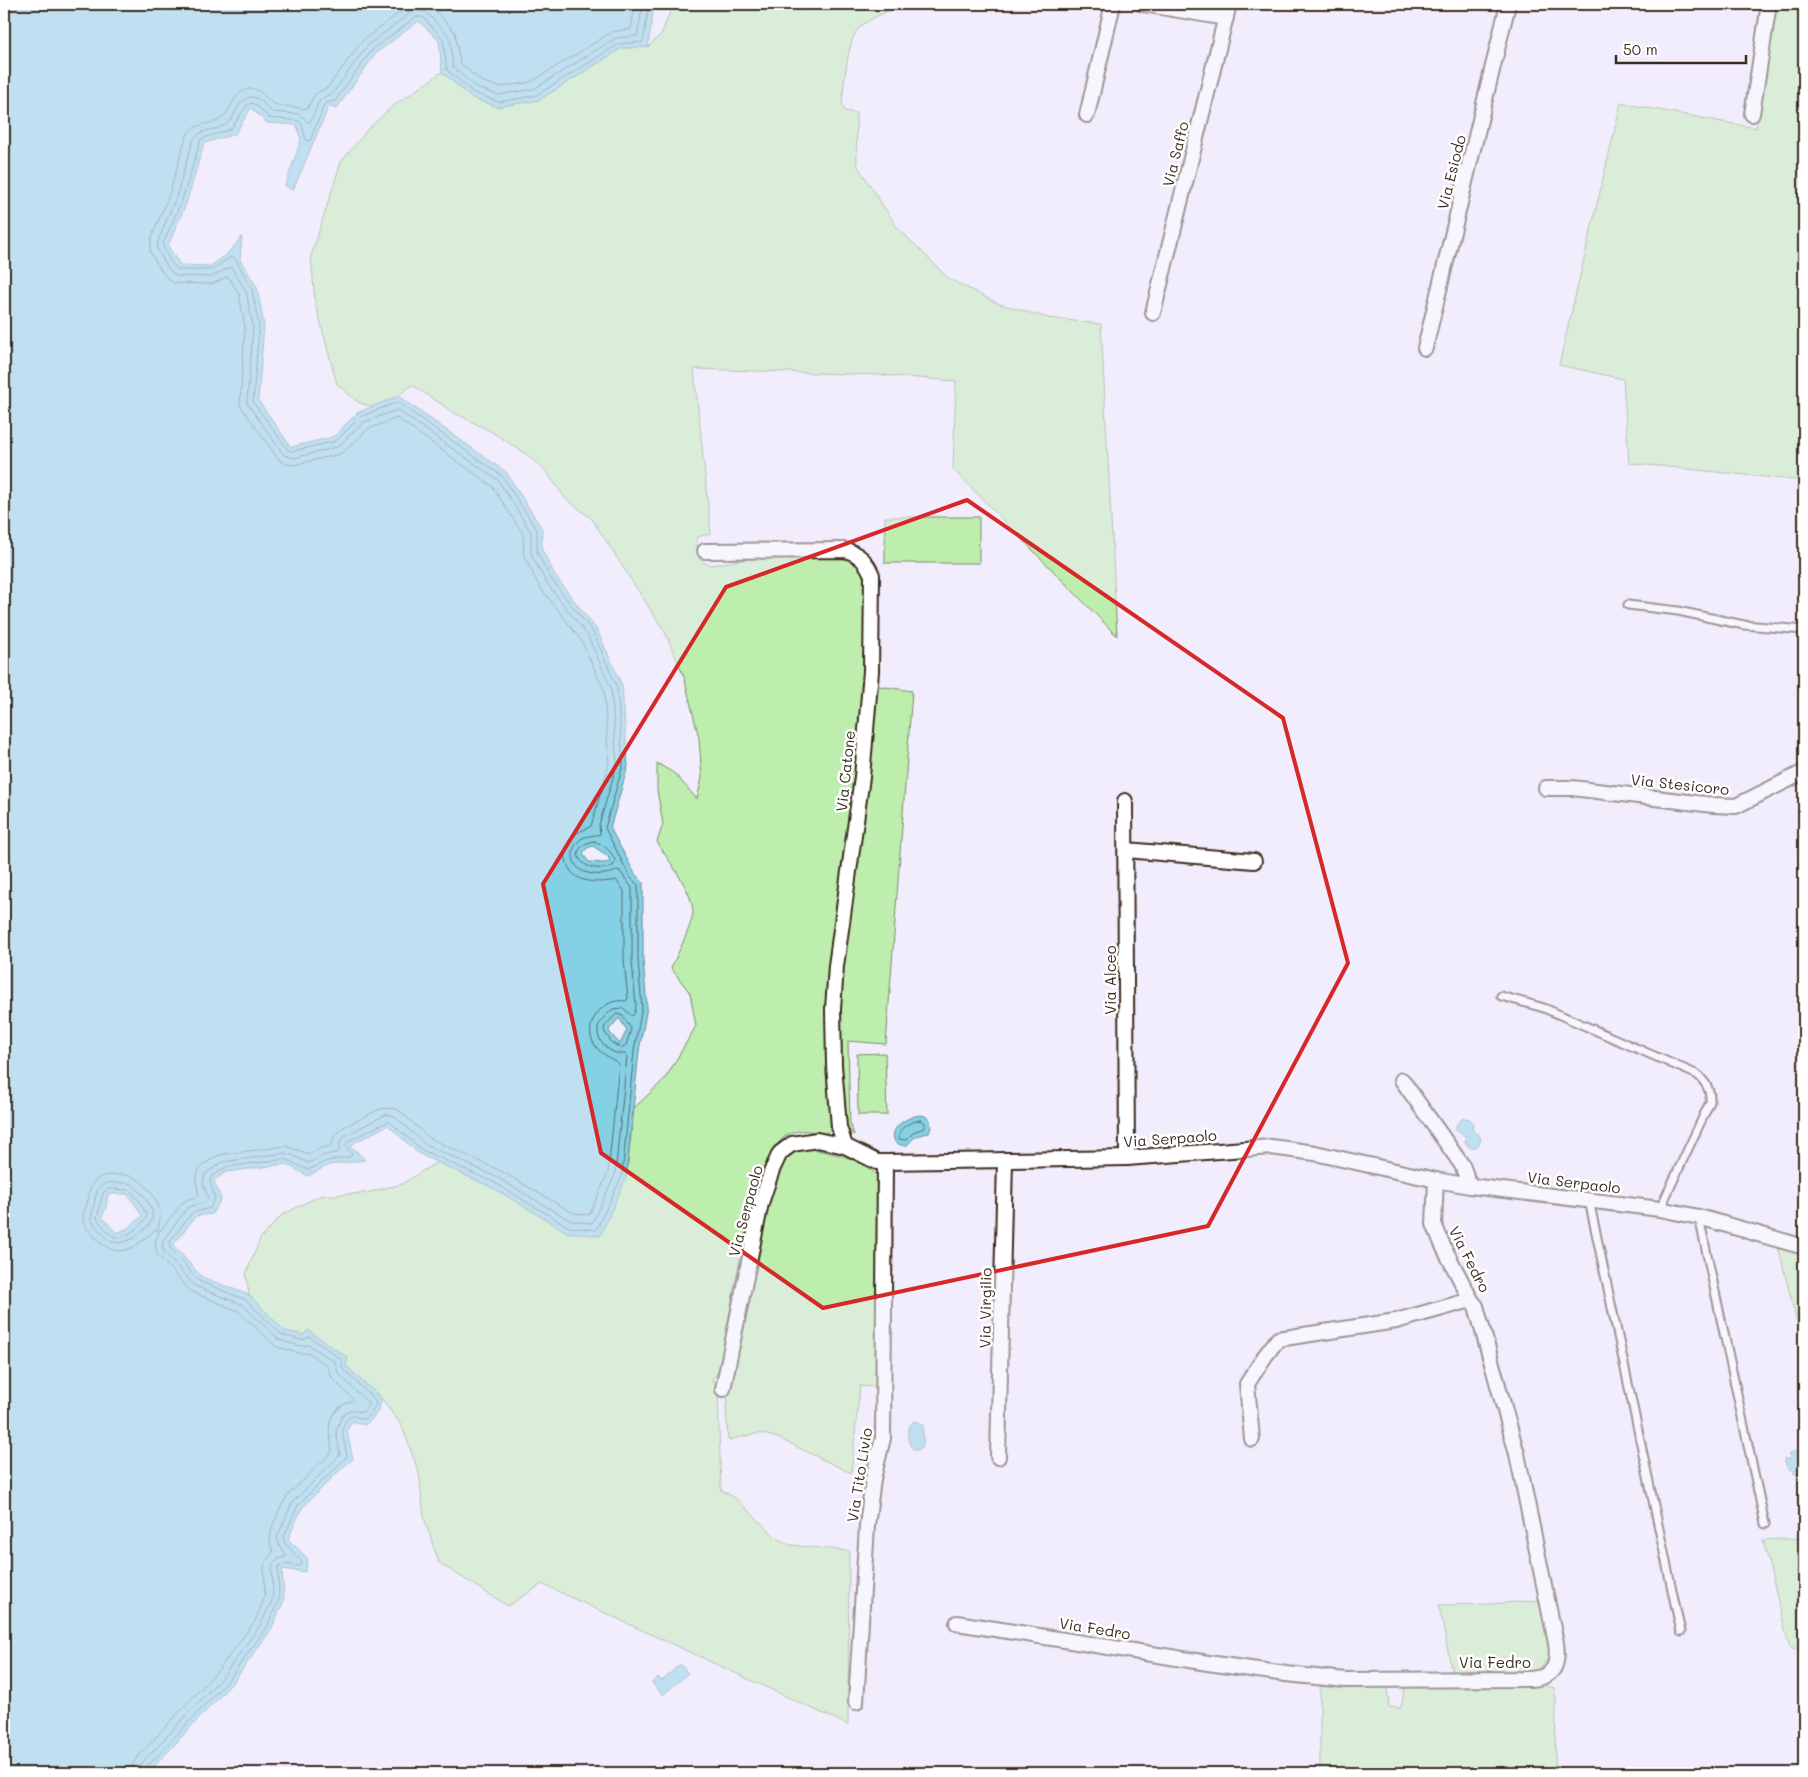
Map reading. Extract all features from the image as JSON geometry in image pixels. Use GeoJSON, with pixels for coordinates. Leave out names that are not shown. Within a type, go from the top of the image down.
{"type":"FeatureCollection","features":[{"type":"Feature","properties":{"kind":"street"},"geometry":{"type":"LineString","coordinates":[[1087,115],[1113,4]]}},
{"type":"Feature","properties":{"kind":"street"},"geometry":{"type":"LineString","coordinates":[[1143,4],[1226,18]]}},
{"type":"Feature","properties":{"kind":"street","name":"Via Saffo"},"geometry":{"type":"LineString","coordinates":[[1153,313],[1229,4]]}},
{"type":"Feature","properties":{"kind":"street","name":"Via Esiodo"},"geometry":{"type":"LineString","coordinates":[[1425,348],[1508,4]]}},
{"type":"Feature","properties":{"kind":"street"},"geometry":{"type":"LineString","coordinates":[[1752,114],[1769,4]]}},
{"type":"Feature","properties":{"kind":"street","name":"Via Catone"},"geometry":{"type":"LineString","coordinates":[[705,551],[846,550],[856,554],[866,563],[872,575],[871,671],[863,767],[836,966],[834,1001],[834,1065],[839,1127],[845,1146]]}},
{"type":"Feature","properties":{"kind":"street","name":"Via Stesicoro"},"geometry":{"type":"LineString","coordinates":[[1546,788],[1572,788],[1713,805],[1736,806],[1804,772]]}},
{"type":"Feature","properties":{"kind":"street","name":"Via Alceo"},"geometry":{"type":"LineString","coordinates":[[1125,801],[1127,1158]]}},
{"type":"Feature","properties":{"kind":"street"},"geometry":{"type":"LineString","coordinates":[[1126,850],[1254,861]]}},
{"type":"Feature","properties":{"kind":"street"},"geometry":{"type":"LineString","coordinates":[[1402,1080],[1462,1165],[1470,1186]]}},
{"type":"Feature","properties":{"kind":"street","name":"Via Serpaolo"},"geometry":{"type":"LineString","coordinates":[[724,1389],[761,1203],[780,1153],[792,1144],[803,1141],[817,1140],[845,1146],[877,1162],[1127,1158],[1271,1147],[1315,1153],[1470,1186],[1660,1209],[1699,1217],[1804,1247]]}},
{"type":"Feature","properties":{"kind":"street","name":"Via Virgilio"},"geometry":{"type":"LineString","coordinates":[[998,1457],[1005,1160]]}},
{"type":"Feature","properties":{"kind":"street","name":"Via Tito Livio"},"geometry":{"type":"LineString","coordinates":[[856,1702],[867,1526],[874,1479],[883,1438],[885,1162]]}},
{"type":"Feature","properties":{"kind":"street","name":"Via Fedro"},"geometry":{"type":"LineString","coordinates":[[957,1623],[1267,1671],[1346,1680],[1530,1679],[1543,1678],[1554,1668],[1558,1657],[1556,1643],[1517,1454],[1476,1306],[1443,1246],[1434,1224],[1436,1180]]}},
{"type":"Feature","properties":{"kind":"street"},"geometry":{"type":"LineString","coordinates":[[1252,1439],[1247,1384],[1278,1339],[1396,1321],[1471,1300]]}},
{"type":"Feature","properties":{"kind":"lane"},"geometry":{"type":"LineString","coordinates":[[1628,604],[1678,611],[1744,625],[1804,630]]}},
{"type":"Feature","properties":{"kind":"lane"},"geometry":{"type":"LineString","coordinates":[[1501,996],[1544,1008],[1698,1075],[1709,1087],[1710,1102],[1660,1209]]}},
{"type":"Feature","properties":{"kind":"lane"},"geometry":{"type":"LineString","coordinates":[[1589,1200],[1681,1632]]}},
{"type":"Feature","properties":{"kind":"lane"},"geometry":{"type":"LineString","coordinates":[[1699,1217],[1765,1524]]}},
{"type":"Feature","properties":{"kind":"highlighted area"},"geometry":{"type":"Polygon","coordinates":[[[967,500],[1283,718],[1348,963],[1208,1226],[823,1308],[601,1153],[543,884],[726,587],[967,500]]]}},
{"type":"Feature","properties":{"kind":"green space"},"geometry":{"type":"Polygon","coordinates":[[[673,4],[806,4],[801,11],[826,4],[896,4],[897,7],[867,22],[855,34],[849,53],[842,104],[845,111],[856,113],[857,165],[896,226],[948,278],[997,303],[1048,318],[1101,324],[1117,636],[953,469],[956,381],[880,375],[694,369],[711,534],[696,537],[699,558],[704,563],[712,565],[758,557],[835,556],[855,562],[862,573],[865,583],[864,680],[853,792],[830,1130],[824,1134],[796,1131],[787,1135],[775,1149],[763,1174],[743,1244],[720,1370],[712,1380],[718,1393],[721,1490],[735,1498],[776,1537],[790,1545],[849,1551],[848,1725],[542,1584],[508,1606],[439,1563],[424,1517],[419,1473],[402,1426],[381,1398],[346,1366],[303,1335],[285,1331],[249,1295],[246,1274],[260,1239],[282,1215],[319,1196],[366,1193],[402,1184],[437,1162],[493,1188],[626,1178],[634,1108],[665,1079],[696,1026],[690,993],[671,968],[688,930],[693,910],[684,884],[657,842],[663,824],[657,790],[657,763],[675,774],[697,799],[702,778],[699,738],[684,677],[665,632],[592,519],[565,498],[546,471],[526,454],[492,432],[453,412],[412,385],[398,396],[373,407],[358,402],[337,384],[315,302],[311,256],[341,162],[368,129],[393,106],[442,72],[472,98],[539,100],[622,48],[648,47],[662,33],[673,4]]]}},
{"type":"Feature","properties":{"kind":"green space"},"geometry":{"type":"Polygon","coordinates":[[[1774,4],[1804,4],[1804,481],[1629,463],[1623,379],[1559,365],[1621,103],[1756,128],[1774,4]]]}},
{"type":"Feature","properties":{"kind":"green space"},"geometry":{"type":"Polygon","coordinates":[[[885,517],[979,517],[979,563],[885,563],[885,517]]]}},
{"type":"Feature","properties":{"kind":"green space"},"geometry":{"type":"Polygon","coordinates":[[[879,686],[912,691],[886,1044],[848,1041],[850,1123],[854,1135],[846,1127],[838,1044],[838,1006],[875,690],[879,686]]]}},
{"type":"Feature","properties":{"kind":"green space"},"geometry":{"type":"Polygon","coordinates":[[[885,1053],[887,1115],[858,1115],[857,1054],[885,1053]]]}},
{"type":"Feature","properties":{"kind":"green space"},"geometry":{"type":"Polygon","coordinates":[[[805,1148],[844,1156],[862,1164],[877,1176],[877,1387],[860,1386],[851,1473],[778,1438],[760,1433],[728,1440],[726,1408],[730,1381],[769,1195],[780,1165],[789,1155],[805,1148]]]}},
{"type":"Feature","properties":{"kind":"green space"},"geometry":{"type":"Polygon","coordinates":[[[1778,1246],[1804,1252],[1804,1352],[1803,1347],[1778,1246]]]}},
{"type":"Feature","properties":{"kind":"green space"},"geometry":{"type":"Polygon","coordinates":[[[1804,1538],[1804,1650],[1790,1649],[1763,1540],[1804,1538]]]}},
{"type":"Feature","properties":{"kind":"green space"},"geometry":{"type":"Polygon","coordinates":[[[1542,1600],[1551,1643],[1551,1655],[1539,1669],[1525,1672],[1452,1672],[1439,1605],[1491,1604],[1542,1600]]]}},
{"type":"Feature","properties":{"kind":"green space"},"geometry":{"type":"Polygon","coordinates":[[[1540,1684],[1554,1688],[1556,1699],[1555,1773],[1320,1773],[1320,1686],[1387,1687],[1389,1707],[1401,1708],[1405,1686],[1540,1684]]]}},
{"type":"Feature","properties":{"kind":"water"},"geometry":{"type":"Polygon","coordinates":[[[4,4],[654,4],[648,47],[622,48],[539,100],[497,107],[472,98],[442,72],[439,41],[419,21],[376,53],[336,109],[329,106],[293,190],[285,186],[301,140],[297,125],[267,123],[251,108],[235,134],[204,143],[187,201],[168,246],[180,265],[210,266],[225,256],[242,237],[240,260],[257,287],[264,326],[258,400],[291,447],[333,437],[357,413],[398,396],[506,472],[542,529],[542,550],[556,577],[597,630],[622,685],[628,766],[610,828],[635,874],[643,882],[643,960],[647,1007],[639,1051],[626,1178],[600,1236],[567,1232],[493,1188],[419,1154],[388,1125],[350,1145],[365,1160],[329,1165],[308,1176],[286,1164],[226,1172],[214,1180],[221,1199],[212,1214],[196,1216],[173,1245],[202,1277],[249,1295],[285,1331],[303,1335],[308,1330],[348,1358],[346,1366],[381,1398],[380,1406],[374,1417],[365,1425],[352,1421],[347,1431],[353,1459],[302,1508],[288,1539],[308,1559],[305,1572],[282,1569],[284,1600],[271,1630],[234,1681],[148,1773],[4,1773],[4,4]],[[593,846],[587,848],[583,853],[589,862],[610,862],[608,856],[593,846]],[[619,1018],[609,1030],[620,1044],[627,1030],[619,1018]],[[108,1194],[102,1217],[117,1233],[128,1228],[142,1216],[127,1194],[108,1194]]]}},
{"type":"Feature","properties":{"kind":"water"},"geometry":{"type":"Polygon","coordinates":[[[920,1115],[930,1120],[931,1128],[929,1132],[917,1136],[903,1146],[895,1142],[894,1132],[896,1127],[905,1120],[920,1115]]]}},
{"type":"Feature","properties":{"kind":"water"},"geometry":{"type":"Polygon","coordinates":[[[1463,1118],[1470,1119],[1473,1123],[1472,1130],[1481,1139],[1476,1147],[1469,1147],[1465,1142],[1466,1137],[1456,1129],[1456,1125],[1463,1118]]]}},
{"type":"Feature","properties":{"kind":"water"},"geometry":{"type":"Polygon","coordinates":[[[914,1421],[923,1424],[923,1446],[920,1449],[914,1450],[909,1443],[908,1431],[914,1421]]]}},
{"type":"Feature","properties":{"kind":"water"},"geometry":{"type":"Polygon","coordinates":[[[1804,1451],[1804,1475],[1794,1474],[1797,1466],[1790,1470],[1786,1465],[1784,1458],[1789,1460],[1790,1456],[1788,1454],[1804,1451]]]}},
{"type":"Feature","properties":{"kind":"water"},"geometry":{"type":"Polygon","coordinates":[[[680,1664],[688,1673],[663,1695],[652,1683],[658,1677],[662,1681],[680,1664]]]}}]}
